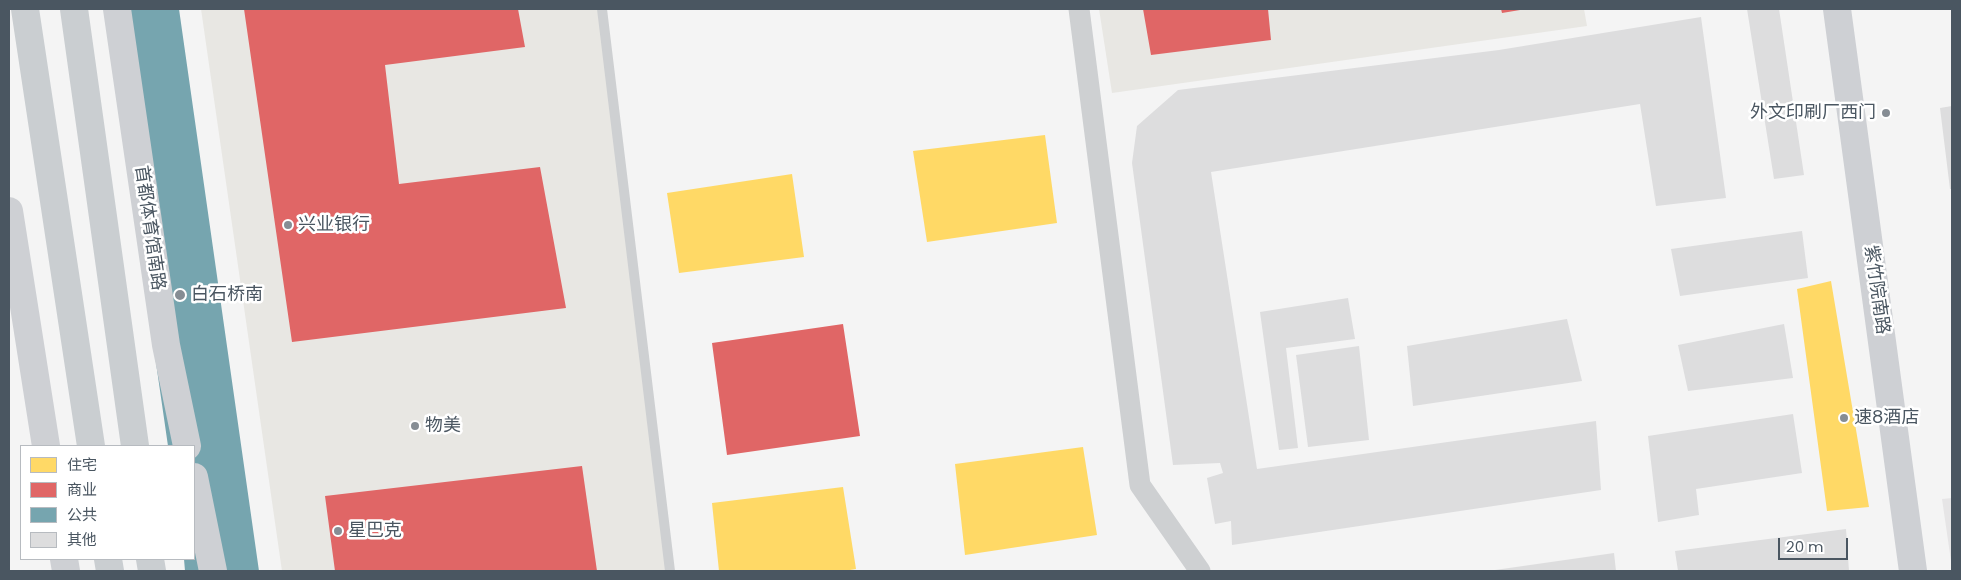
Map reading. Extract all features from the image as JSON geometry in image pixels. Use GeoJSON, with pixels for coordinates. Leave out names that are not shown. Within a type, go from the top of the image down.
{"type":"FeatureCollection","features":[{"type":"Feature","properties":{"kind":"main road"},"geometry":{"type":"LineString","coordinates":[[25,9],[91,445]]}},
{"type":"Feature","properties":{"kind":"main road"},"geometry":{"type":"LineString","coordinates":[[74,9],[134,445]]}},
{"type":"Feature","properties":{"kind":"street","name":"首都体育馆南路"},"geometry":{"type":"LineString","coordinates":[[117,9],[166,345],[187,445]]}},
{"type":"Feature","properties":{"kind":"street"},"geometry":{"type":"LineString","coordinates":[[1079,9],[1140,485],[1200,571]]}},
{"type":"Feature","properties":{"kind":"street","name":"紫竹院南路"},"geometry":{"type":"LineString","coordinates":[[1837,9],[1913,571]]}},
{"type":"Feature","properties":{"kind":"street"},"geometry":{"type":"LineString","coordinates":[[9,211],[46,445]]}},
{"type":"Feature","properties":{"kind":"street"},"geometry":{"type":"LineString","coordinates":[[195,482],[214,571]]}},
{"type":"Feature","properties":{"kind":"lane"},"geometry":{"type":"LineString","coordinates":[[602,9],[670,571]]}},
{"type":"Feature","properties":{"kind":"shaded area"},"geometry":{"type":"Polygon","coordinates":[[[201,9],[602,9],[670,571],[282,571],[201,9]]]}},
{"type":"Feature","properties":{"kind":"shaded area"},"geometry":{"type":"Polygon","coordinates":[[[1099,9],[1584,9],[1587,26],[1112,93],[1099,9]]]}},
{"type":"Feature","properties":{"kind":"shaded area"},"geometry":{"type":"Polygon","coordinates":[[[1952,498],[1952,568],[1942,499],[1952,498]]]}},
{"type":"Feature","properties":{"kind":"building: 住宅"},"geometry":{"type":"Polygon","coordinates":[[[1045,135],[1057,223],[927,242],[913,151],[1045,135]]]}},
{"type":"Feature","properties":{"kind":"building: 住宅"},"geometry":{"type":"Polygon","coordinates":[[[792,174],[804,257],[679,273],[667,193],[792,174]]]}},
{"type":"Feature","properties":{"kind":"building: 住宅"},"geometry":{"type":"Polygon","coordinates":[[[1831,281],[1869,507],[1827,511],[1797,289],[1831,281]]]}},
{"type":"Feature","properties":{"kind":"building: 住宅"},"geometry":{"type":"Polygon","coordinates":[[[1083,447],[1097,535],[965,555],[955,464],[1083,447]]]}},
{"type":"Feature","properties":{"kind":"building: 住宅"},"geometry":{"type":"Polygon","coordinates":[[[843,487],[856,569],[844,571],[719,571],[712,503],[843,487]]]}},
{"type":"Feature","properties":{"kind":"building: 商业"},"geometry":{"type":"Polygon","coordinates":[[[244,9],[518,9],[525,47],[385,65],[399,184],[540,167],[566,308],[292,342],[244,9]]]}},
{"type":"Feature","properties":{"kind":"building: 商业"},"geometry":{"type":"Polygon","coordinates":[[[1143,9],[1268,9],[1271,40],[1151,55],[1143,9]]]}},
{"type":"Feature","properties":{"kind":"building: 商业"},"geometry":{"type":"Polygon","coordinates":[[[1501,9],[1520,9],[1520,10],[1502,13],[1501,9]]]}},
{"type":"Feature","properties":{"kind":"building: 商业"},"geometry":{"type":"Polygon","coordinates":[[[843,324],[860,436],[727,455],[712,343],[843,324]]]}},
{"type":"Feature","properties":{"kind":"building: 商业"},"geometry":{"type":"Polygon","coordinates":[[[582,466],[597,571],[335,571],[325,496],[582,466]]]}},
{"type":"Feature","properties":{"kind":"building: 公共"},"geometry":{"type":"Polygon","coordinates":[[[105,9],[179,9],[259,571],[185,571],[184,560],[195,560],[195,445],[168,445],[105,9]]]}},
{"type":"Feature","properties":{"kind":"building: 其他"},"geometry":{"type":"Polygon","coordinates":[[[1747,9],[1779,9],[1804,175],[1774,179],[1747,9]]]}},
{"type":"Feature","properties":{"kind":"building: 其他"},"geometry":{"type":"Polygon","coordinates":[[[1701,17],[1726,198],[1656,206],[1640,104],[1211,172],[1257,469],[1596,421],[1601,490],[1232,545],[1231,521],[1215,524],[1207,478],[1223,473],[1220,463],[1173,465],[1132,163],[1137,126],[1178,90],[1499,50],[1701,17]]]}},
{"type":"Feature","properties":{"kind":"building: 其他"},"geometry":{"type":"Polygon","coordinates":[[[1952,106],[1952,189],[1950,189],[1940,108],[1952,106]]]}},
{"type":"Feature","properties":{"kind":"building: 其他"},"geometry":{"type":"Polygon","coordinates":[[[1802,231],[1808,278],[1680,296],[1671,249],[1802,231]]]}},
{"type":"Feature","properties":{"kind":"building: 其他"},"geometry":{"type":"Polygon","coordinates":[[[1348,298],[1355,339],[1286,348],[1298,448],[1279,450],[1260,312],[1348,298]]]}},
{"type":"Feature","properties":{"kind":"building: 其他"},"geometry":{"type":"Polygon","coordinates":[[[1567,319],[1582,381],[1413,406],[1407,346],[1567,319]]]}},
{"type":"Feature","properties":{"kind":"building: 其他"},"geometry":{"type":"Polygon","coordinates":[[[1784,324],[1793,378],[1688,391],[1678,345],[1784,324]]]}},
{"type":"Feature","properties":{"kind":"building: 其他"},"geometry":{"type":"Polygon","coordinates":[[[1359,346],[1369,440],[1308,447],[1296,355],[1359,346]]]}},
{"type":"Feature","properties":{"kind":"building: 其他"},"geometry":{"type":"Polygon","coordinates":[[[1793,414],[1802,473],[1696,489],[1699,515],[1658,522],[1648,436],[1793,414]]]}},
{"type":"Feature","properties":{"kind":"building: 其他"},"geometry":{"type":"Polygon","coordinates":[[[1846,529],[1849,571],[1678,571],[1675,551],[1846,529]]]}},
{"type":"Feature","properties":{"kind":"building: 其他"},"geometry":{"type":"Polygon","coordinates":[[[1614,553],[1616,571],[1495,571],[1495,570],[1614,553]]]}},
{"type":"Feature","properties":{"kind":"place","name":"外文印刷厂西门"},"geometry":{"type":"Point","coordinates":[1886,113]}},
{"type":"Feature","properties":{"kind":"place","name":"兴业银行"},"geometry":{"type":"Point","coordinates":[288,225]}},
{"type":"Feature","properties":{"kind":"place","name":"白石桥南"},"geometry":{"type":"Point","coordinates":[180,295]}},
{"type":"Feature","properties":{"kind":"place","name":"速8酒店"},"geometry":{"type":"Point","coordinates":[1844,418]}},
{"type":"Feature","properties":{"kind":"place","name":"物美"},"geometry":{"type":"Point","coordinates":[415,426]}},
{"type":"Feature","properties":{"kind":"place","name":"星巴克"},"geometry":{"type":"Point","coordinates":[338,531]}}]}
